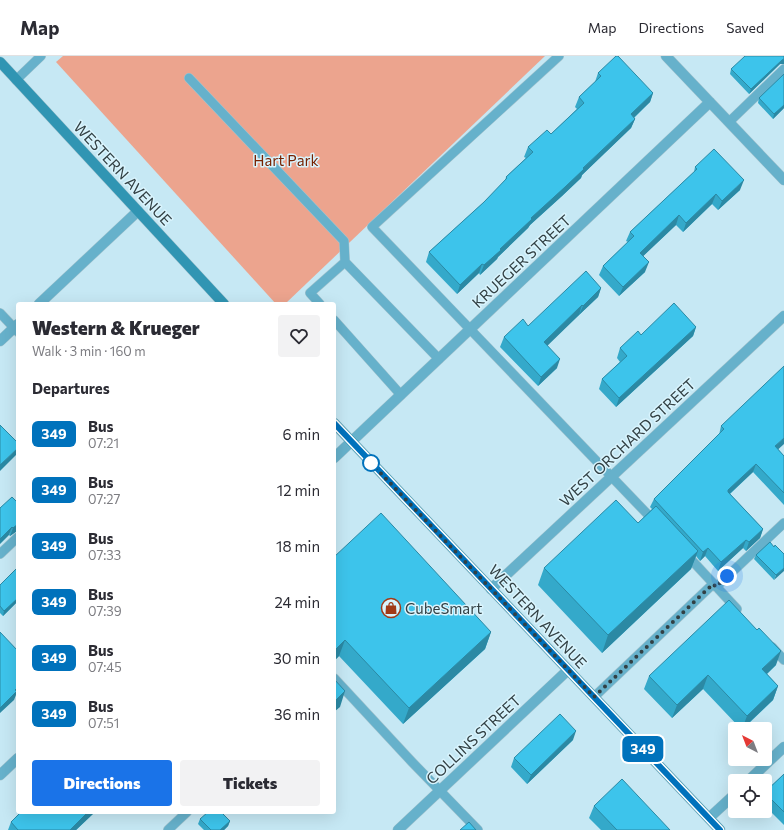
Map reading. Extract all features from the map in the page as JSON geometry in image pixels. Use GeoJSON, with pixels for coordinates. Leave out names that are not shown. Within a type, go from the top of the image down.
{"type":"FeatureCollection","features":[{"type":"Feature","properties":{"kind":"main road","name":"WESTERN AVENUE"},"geometry":{"type":"LineString","coordinates":[[0,62],[222,302]]}},
{"type":"Feature","properties":{"kind":"main road","name":"WESTERN AVENUE"},"geometry":{"type":"LineString","coordinates":[[336,425],[720,830]]}},
{"type":"Feature","properties":{"kind":"street"},"geometry":{"type":"LineString","coordinates":[[666,56],[784,180]]}},
{"type":"Feature","properties":{"kind":"street","name":"KRUEGER STREET"},"geometry":{"type":"LineString","coordinates":[[351,442],[710,102]]}},
{"type":"Feature","properties":{"kind":"street"},"geometry":{"type":"LineString","coordinates":[[42,302],[138,211]]}},
{"type":"Feature","properties":{"kind":"street","name":"WEST ORCHARD STREET"},"geometry":{"type":"LineString","coordinates":[[491,589],[784,316]]}},
{"type":"Feature","properties":{"kind":"street"},"geometry":{"type":"LineString","coordinates":[[0,341],[16,329]]}},
{"type":"Feature","properties":{"kind":"street"},"geometry":{"type":"LineString","coordinates":[[336,456],[351,442]]}},
{"type":"Feature","properties":{"kind":"street","name":"COLLINS STREET"},"geometry":{"type":"LineString","coordinates":[[398,830],[568,670]]}},
{"type":"Feature","properties":{"kind":"street"},"geometry":{"type":"LineString","coordinates":[[755,774],[784,747]]}},
{"type":"Feature","properties":{"kind":"street"},"geometry":{"type":"LineString","coordinates":[[0,775],[16,760]]}},
{"type":"Feature","properties":{"kind":"street"},"geometry":{"type":"LineString","coordinates":[[709,818],[728,800]]}},
{"type":"Feature","properties":{"kind":"lane"},"geometry":{"type":"LineString","coordinates":[[16,80],[41,56]]}},
{"type":"Feature","properties":{"kind":"lane"},"geometry":{"type":"LineString","coordinates":[[559,56],[372,227],[613,476],[660,527]]}},
{"type":"Feature","properties":{"kind":"lane"},"geometry":{"type":"LineString","coordinates":[[729,122],[784,69]]}},
{"type":"Feature","properties":{"kind":"lane"},"geometry":{"type":"LineString","coordinates":[[189,78],[344,241],[345,262],[439,359]]}},
{"type":"Feature","properties":{"kind":"lane"},"geometry":{"type":"LineString","coordinates":[[318,302],[310,293],[345,262]]}},
{"type":"Feature","properties":{"kind":"lane"},"geometry":{"type":"LineString","coordinates":[[0,313],[16,327]]}},
{"type":"Feature","properties":{"kind":"lane"},"geometry":{"type":"LineString","coordinates":[[336,322],[401,395]]}},
{"type":"Feature","properties":{"kind":"lane"},"geometry":{"type":"LineString","coordinates":[[594,697],[784,523]]}},
{"type":"Feature","properties":{"kind":"lane"},"geometry":{"type":"LineString","coordinates":[[0,554],[16,539]]}},
{"type":"Feature","properties":{"kind":"lane"},"geometry":{"type":"LineString","coordinates":[[682,550],[742,615]]}},
{"type":"Feature","properties":{"kind":"lane"},"geometry":{"type":"LineString","coordinates":[[768,643],[784,660]]}},
{"type":"Feature","properties":{"kind":"lane"},"geometry":{"type":"LineString","coordinates":[[336,680],[439,791],[478,830]]}},
{"type":"Feature","properties":{"kind":"lane"},"geometry":{"type":"LineString","coordinates":[[168,830],[185,814]]}},
{"type":"Feature","properties":{"kind":"green space","name":"Hart Park"},"geometry":{"type":"Polygon","coordinates":[[[63,56],[545,56],[287,302],[274,302],[56,62],[63,56]]]}},
{"type":"Feature","properties":{"kind":"building"},"geometry":{"type":"Polygon","coordinates":[[[616,56],[618,56],[653,93],[631,114],[635,119],[531,218],[532,219],[500,249],[501,250],[484,265],[482,264],[460,285],[429,252],[484,202],[507,178],[506,177],[533,152],[528,147],[547,130],[551,134],[584,103],[579,97],[601,76],[598,73],[616,56]]]}},
{"type":"Feature","properties":{"kind":"building"},"geometry":{"type":"Polygon","coordinates":[[[745,56],[784,56],[784,59],[751,89],[731,69],[745,56]]]}},
{"type":"Feature","properties":{"kind":"building"},"geometry":{"type":"Polygon","coordinates":[[[784,74],[784,105],[774,114],[759,98],[784,74]]]}},
{"type":"Feature","properties":{"kind":"building"},"geometry":{"type":"Polygon","coordinates":[[[714,149],[744,180],[722,201],[716,194],[686,223],[679,215],[640,253],[649,262],[623,287],[603,266],[634,236],[630,232],[697,169],[695,167],[714,149]]]}},
{"type":"Feature","properties":{"kind":"building"},"geometry":{"type":"Polygon","coordinates":[[[586,271],[601,288],[544,342],[560,359],[541,377],[504,337],[523,319],[528,326],[586,271]]]}},
{"type":"Feature","properties":{"kind":"building"},"geometry":{"type":"Polygon","coordinates":[[[674,303],[696,327],[619,398],[602,379],[627,356],[620,348],[638,331],[641,335],[674,303]]]}},
{"type":"Feature","properties":{"kind":"building"},"geometry":{"type":"Polygon","coordinates":[[[784,366],[784,438],[775,446],[784,456],[784,493],[756,464],[728,490],[728,492],[763,529],[749,542],[746,540],[721,562],[708,548],[703,552],[654,499],[724,429],[721,426],[784,366]]]}},
{"type":"Feature","properties":{"kind":"building"},"geometry":{"type":"Polygon","coordinates":[[[0,425],[16,441],[16,450],[0,465],[0,425]]]}},
{"type":"Feature","properties":{"kind":"building"},"geometry":{"type":"Polygon","coordinates":[[[12,497],[16,501],[16,526],[13,528],[12,527],[0,539],[0,508],[12,497]]]}},
{"type":"Feature","properties":{"kind":"building"},"geometry":{"type":"Polygon","coordinates":[[[616,500],[638,523],[656,506],[698,551],[608,635],[544,568],[616,500]]]}},
{"type":"Feature","properties":{"kind":"building","name":"CubeSmart"},"geometry":{"type":"Polygon","coordinates":[[[381,513],[491,632],[409,708],[345,640],[336,649],[336,555],[381,513]]]}},
{"type":"Feature","properties":{"kind":"building"},"geometry":{"type":"Polygon","coordinates":[[[770,542],[784,554],[784,568],[776,575],[756,555],[770,542]]]}},
{"type":"Feature","properties":{"kind":"building"},"geometry":{"type":"Polygon","coordinates":[[[16,569],[16,600],[4,611],[0,606],[0,585],[16,569]]]}},
{"type":"Feature","properties":{"kind":"building"},"geometry":{"type":"Polygon","coordinates":[[[729,600],[757,630],[759,628],[781,651],[762,669],[778,686],[747,716],[708,675],[677,705],[649,676],[729,600]]]}},
{"type":"Feature","properties":{"kind":"building"},"geometry":{"type":"Polygon","coordinates":[[[0,632],[16,649],[16,692],[0,708],[0,632]]]}},
{"type":"Feature","properties":{"kind":"building"},"geometry":{"type":"Polygon","coordinates":[[[336,681],[345,691],[336,700],[336,681]]]}},
{"type":"Feature","properties":{"kind":"building"},"geometry":{"type":"Polygon","coordinates":[[[560,714],[576,731],[531,775],[514,758],[560,714]]]}},
{"type":"Feature","properties":{"kind":"building"},"geometry":{"type":"Polygon","coordinates":[[[784,774],[784,812],[772,800],[772,785],[784,774]]]}},
{"type":"Feature","properties":{"kind":"building"},"geometry":{"type":"Polygon","coordinates":[[[622,779],[670,830],[617,830],[594,806],[622,779]]]}},
{"type":"Feature","properties":{"kind":"building"},"geometry":{"type":"Polygon","coordinates":[[[19,814],[86,814],[70,830],[18,830],[11,822],[19,814]]]}},
{"type":"Feature","properties":{"kind":"building"},"geometry":{"type":"Polygon","coordinates":[[[206,814],[223,814],[230,821],[220,830],[211,830],[200,819],[206,814]]]}},
{"type":"Feature","properties":{"kind":"building"},"geometry":{"type":"Polygon","coordinates":[[[469,822],[476,830],[460,830],[469,822]]]}},
{"type":"Feature","properties":{"kind":"bus line","name":"349"},"geometry":{"type":"LineString","coordinates":[[336,425],[720,830]]}},
{"type":"Feature","properties":{"kind":"place","name":"CubeSmart"},"geometry":{"type":"Point","coordinates":[391,608]}},
{"type":"Feature","properties":{"kind":"route"},"geometry":{"type":"LineString","coordinates":[[371,463],[594,697],[713,584],[716,587],[727,576]]}}]}
